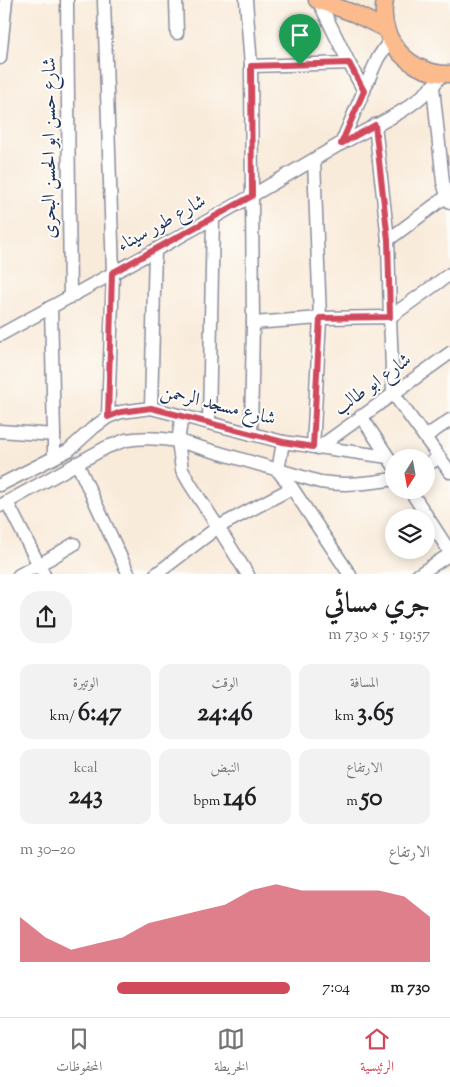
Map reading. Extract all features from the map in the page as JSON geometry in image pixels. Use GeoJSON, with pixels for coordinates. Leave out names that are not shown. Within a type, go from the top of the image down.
{"type":"FeatureCollection","features":[{"type":"Feature","properties":{"kind":"main road"},"geometry":{"type":"LineString","coordinates":[[318,0],[353,13],[388,35]]}},
{"type":"Feature","properties":{"kind":"main road"},"geometry":{"type":"LineString","coordinates":[[385,0],[383,16],[388,35],[399,53],[411,64],[445,77]]}},
{"type":"Feature","properties":{"kind":"street"},"geometry":{"type":"LineString","coordinates":[[0,58],[6,0]]}},
{"type":"Feature","properties":{"kind":"street","name":"شارع حسن ابو الحسن البحرى"},"geometry":{"type":"LineString","coordinates":[[68,0],[70,297]]}},
{"type":"Feature","properties":{"kind":"street"},"geometry":{"type":"LineString","coordinates":[[104,0],[112,273],[108,417]]}},
{"type":"Feature","properties":{"kind":"street"},"geometry":{"type":"LineString","coordinates":[[176,0],[177,34]]}},
{"type":"Feature","properties":{"kind":"street"},"geometry":{"type":"LineString","coordinates":[[246,0],[251,66],[253,323],[251,434]]}},
{"type":"Feature","properties":{"kind":"street"},"geometry":{"type":"LineString","coordinates":[[318,0],[364,91]]}},
{"type":"Feature","properties":{"kind":"street"},"geometry":{"type":"LineString","coordinates":[[341,144],[388,35]]}},
{"type":"Feature","properties":{"kind":"street"},"geometry":{"type":"LineString","coordinates":[[251,66],[349,63]]}},
{"type":"Feature","properties":{"kind":"street"},"geometry":{"type":"LineString","coordinates":[[388,240],[448,199],[443,182],[445,77]]}},
{"type":"Feature","properties":{"kind":"street","name":"شارع طور سيناء"},"geometry":{"type":"LineString","coordinates":[[0,335],[213,218],[375,125],[421,98],[445,77]]}},
{"type":"Feature","properties":{"kind":"street"},"geometry":{"type":"LineString","coordinates":[[375,125],[388,240],[393,393],[450,472]]}},
{"type":"Feature","properties":{"kind":"street"},"geometry":{"type":"LineString","coordinates":[[314,160],[320,318],[315,447]]}},
{"type":"Feature","properties":{"kind":"street"},"geometry":{"type":"LineString","coordinates":[[209,423],[213,218]]}},
{"type":"Feature","properties":{"kind":"street"},"geometry":{"type":"LineString","coordinates":[[151,408],[155,250]]}},
{"type":"Feature","properties":{"kind":"street"},"geometry":{"type":"LineString","coordinates":[[253,323],[320,318],[390,317],[450,274]]}},
{"type":"Feature","properties":{"kind":"street"},"geometry":{"type":"LineString","coordinates":[[51,306],[54,457]]}},
{"type":"Feature","properties":{"kind":"street","name":"شارع ابو طالب"},"geometry":{"type":"LineString","coordinates":[[315,447],[450,353]]}},
{"type":"Feature","properties":{"kind":"street","name":"شارع مسجد الرحمن"},"geometry":{"type":"LineString","coordinates":[[0,485],[69,450],[108,417],[121,412],[151,408],[283,442],[385,460]]}},
{"type":"Feature","properties":{"kind":"street"},"geometry":{"type":"LineString","coordinates":[[182,416],[178,441],[182,470],[248,574]]}},
{"type":"Feature","properties":{"kind":"street"},"geometry":{"type":"LineString","coordinates":[[361,416],[385,452]]}},
{"type":"Feature","properties":{"kind":"street"},"geometry":{"type":"LineString","coordinates":[[425,437],[450,420]]}},
{"type":"Feature","properties":{"kind":"street"},"geometry":{"type":"LineString","coordinates":[[0,431],[54,435]]}},
{"type":"Feature","properties":{"kind":"street"},"geometry":{"type":"LineString","coordinates":[[42,570],[3,504],[107,447],[126,440],[145,438],[178,441],[278,471],[338,485],[385,479]]}},
{"type":"Feature","properties":{"kind":"street"},"geometry":{"type":"LineString","coordinates":[[283,442],[278,471],[292,488],[350,574]]}},
{"type":"Feature","properties":{"kind":"street"},"geometry":{"type":"LineString","coordinates":[[435,460],[439,457]]}},
{"type":"Feature","properties":{"kind":"street"},"geometry":{"type":"LineString","coordinates":[[77,463],[129,574]]}},
{"type":"Feature","properties":{"kind":"street"},"geometry":{"type":"LineString","coordinates":[[155,574],[218,527],[292,488]]}},
{"type":"Feature","properties":{"kind":"street"},"geometry":{"type":"LineString","coordinates":[[416,499],[450,552],[418,574]]}},
{"type":"Feature","properties":{"kind":"street"},"geometry":{"type":"LineString","coordinates":[[19,574],[42,570],[74,544]]}},
{"type":"Feature","properties":{"kind":"route"},"geometry":{"type":"LineString","coordinates":[[349,63],[364,91],[341,144],[375,125],[388,240],[390,317],[320,318],[313,447],[283,442],[151,408],[134,409],[108,417],[112,273],[252,196],[251,66],[300,65],[349,63]]}}]}
